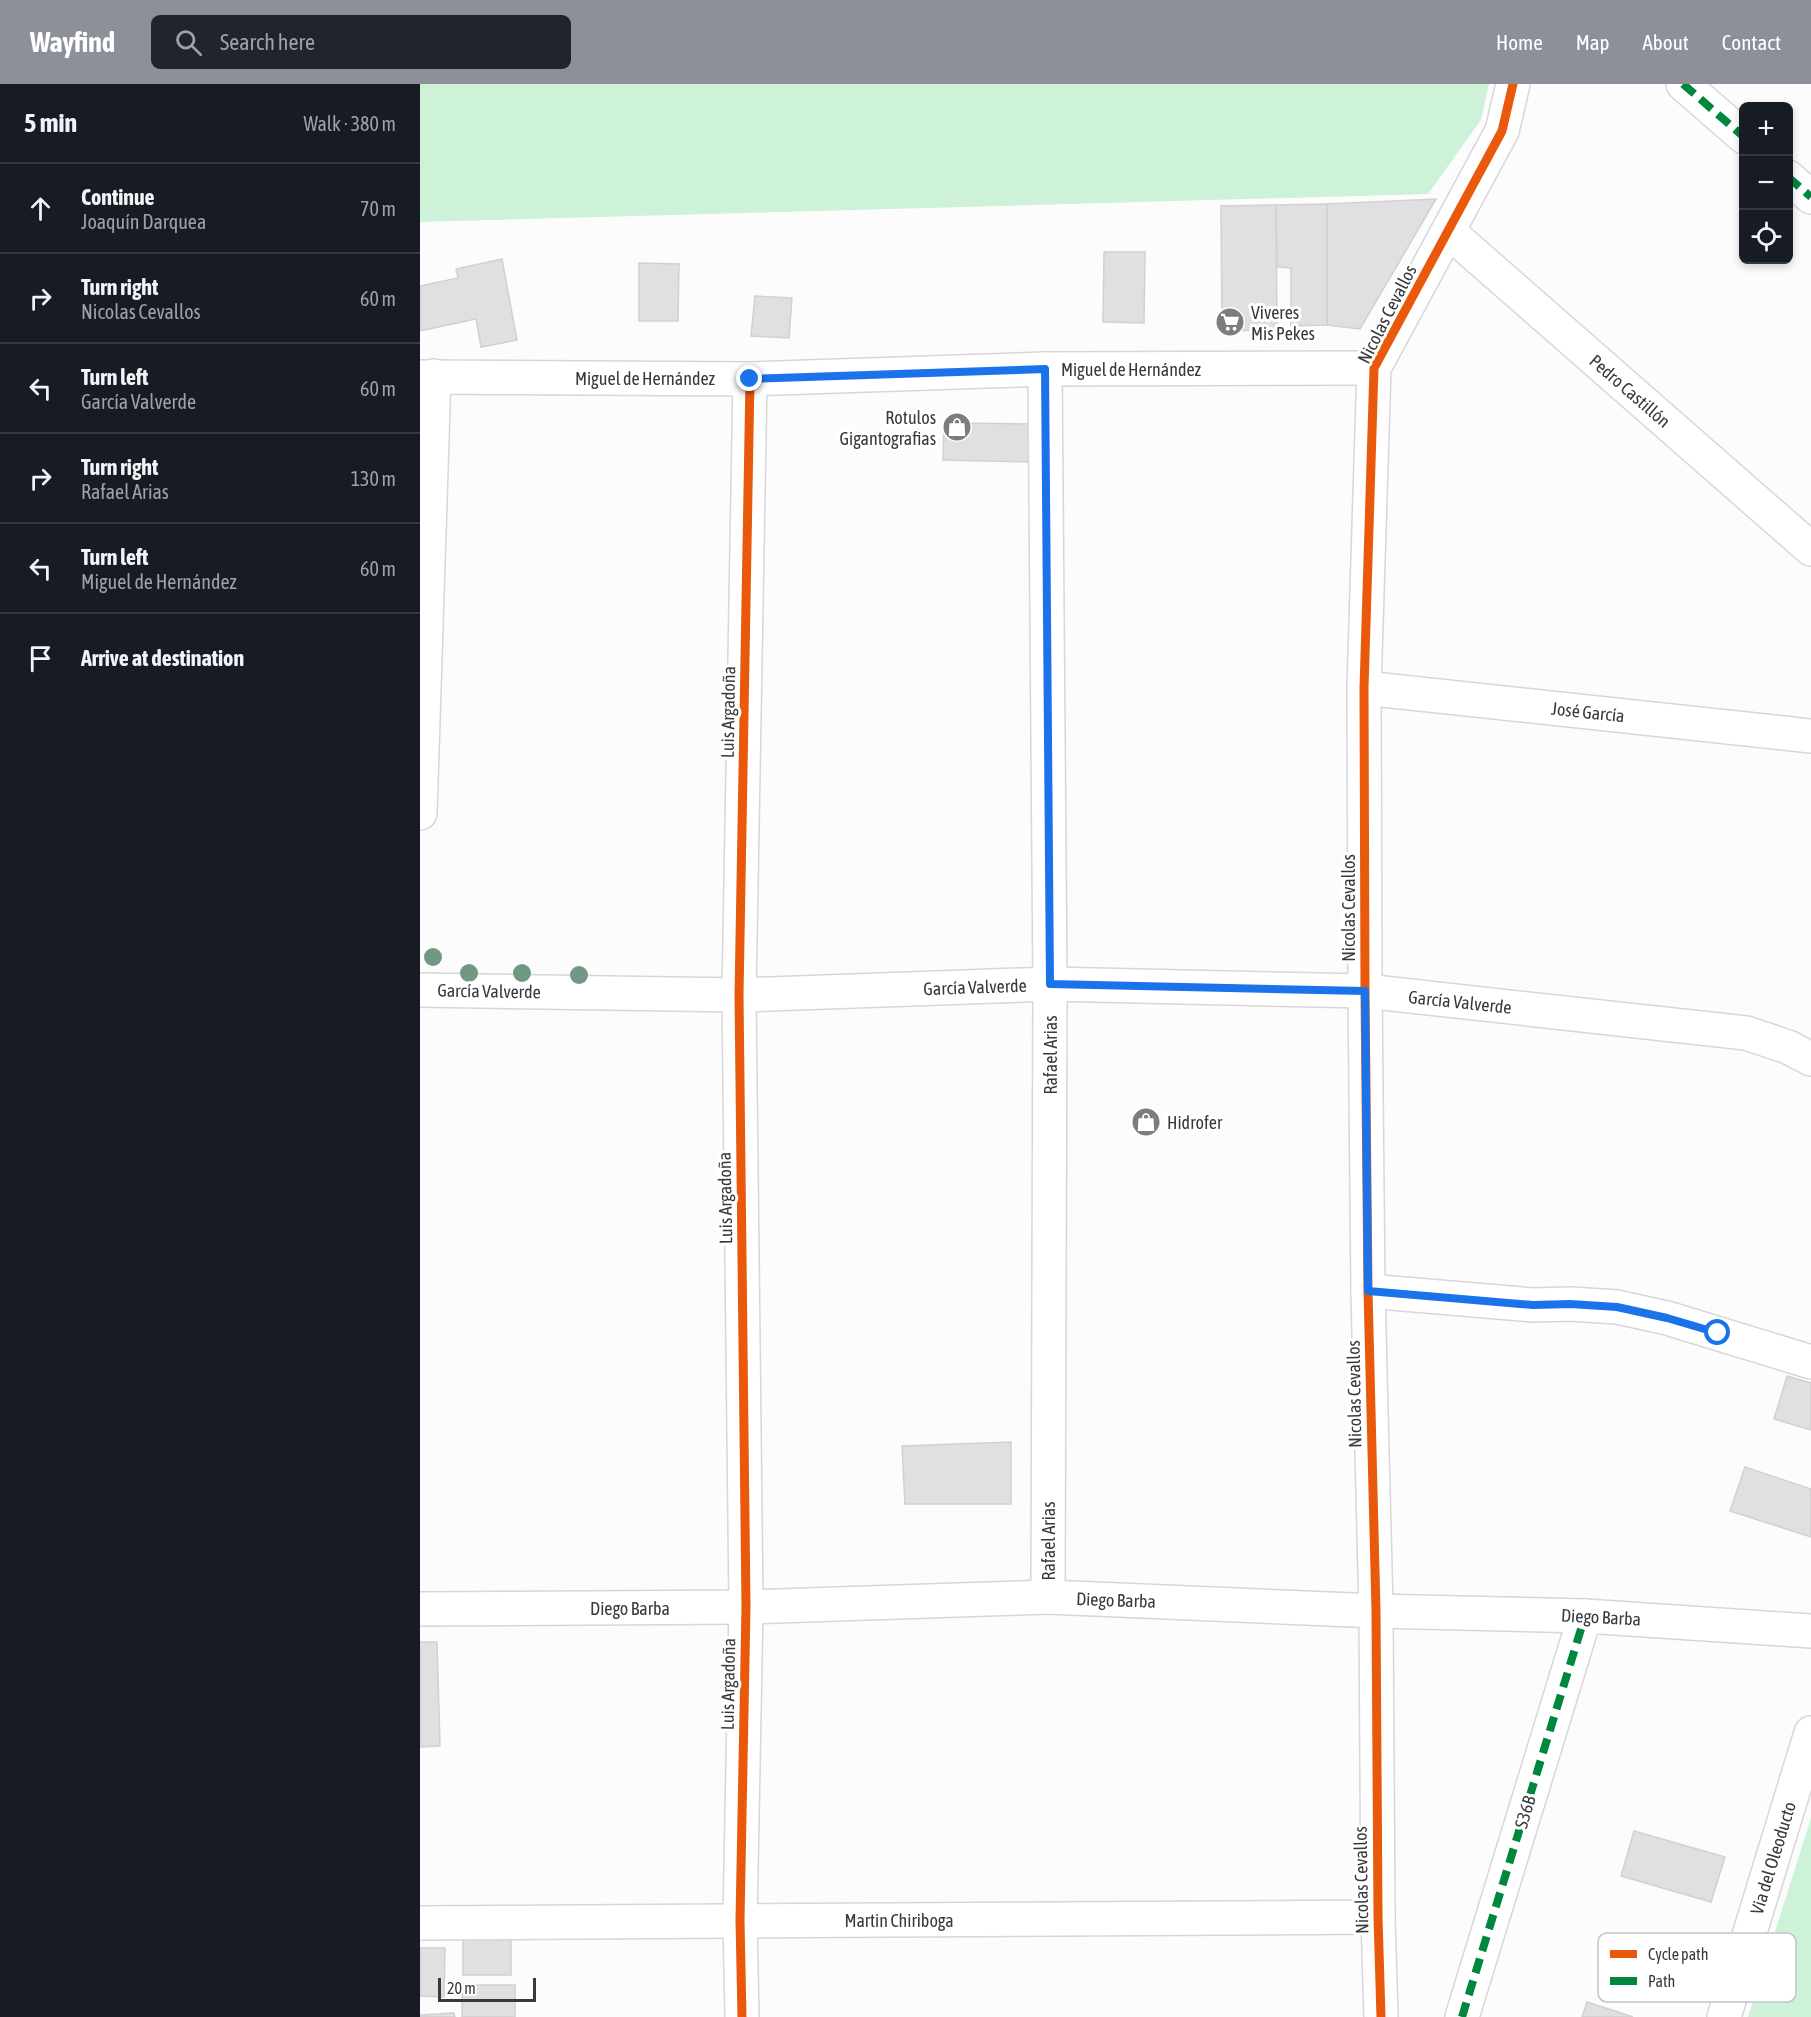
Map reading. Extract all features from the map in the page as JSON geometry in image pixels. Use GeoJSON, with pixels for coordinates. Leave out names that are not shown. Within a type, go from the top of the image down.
{"type":"FeatureCollection","features":[{"type":"Feature","properties":{"kind":"street","name":"Nicolas Cevallos"},"geometry":{"type":"LineString","coordinates":[[1381,2017],[1365,991],[1364,688],[1374,368],[1502,131],[1513,84]]}},
{"type":"Feature","properties":{"kind":"street"},"geometry":{"type":"LineString","coordinates":[[1683,84],[1739,133]]}},
{"type":"Feature","properties":{"kind":"street"},"geometry":{"type":"LineString","coordinates":[[1793,181],[1811,197]]}},
{"type":"Feature","properties":{"kind":"street","name":"Pedro Castillón"},"geometry":{"type":"LineString","coordinates":[[1449,232],[1811,549]]}},
{"type":"Feature","properties":{"kind":"street","name":"Miguel de Hernández"},"geometry":{"type":"LineString","coordinates":[[427,376],[750,379],[1045,369],[1374,368]]}},
{"type":"Feature","properties":{"kind":"street","name":"Rafael Arias"},"geometry":{"type":"LineString","coordinates":[[1045,369],[1050,984],[1048,1597]]}},
{"type":"Feature","properties":{"kind":"street"},"geometry":{"type":"LineString","coordinates":[[420,813],[427,376]]}},
{"type":"Feature","properties":{"kind":"street","name":"Luis Argadoña"},"geometry":{"type":"LineString","coordinates":[[742,2017],[740,1920],[746,1607],[739,995],[750,379]]}},
{"type":"Feature","properties":{"kind":"street","name":"José García"},"geometry":{"type":"LineString","coordinates":[[1364,688],[1811,736]]}},
{"type":"Feature","properties":{"kind":"street","name":"García Valverde"},"geometry":{"type":"LineString","coordinates":[[420,990],[739,995],[1050,984],[1365,991],[1746,1034],[1788,1047],[1811,1059]]}},
{"type":"Feature","properties":{"kind":"street"},"geometry":{"type":"LineString","coordinates":[[1368,1291],[1533,1305],[1570,1304],[1617,1307],[1677,1321],[1811,1362]]}},
{"type":"Feature","properties":{"kind":"street","name":"Diego Barba"},"geometry":{"type":"LineString","coordinates":[[420,1609],[746,1607],[1048,1597],[1376,1611],[1586,1616],[1811,1630]]}},
{"type":"Feature","properties":{"kind":"street","name":"S36B"},"geometry":{"type":"LineString","coordinates":[[1463,2013],[1586,1616]]}},
{"type":"Feature","properties":{"kind":"street","name":"Via del Oleoducto"},"geometry":{"type":"LineString","coordinates":[[1750,1933],[1811,1733]]}},
{"type":"Feature","properties":{"kind":"street","name":"Martin Chiriboga"},"geometry":{"type":"LineString","coordinates":[[420,1923],[1378,1917]]}},
{"type":"Feature","properties":{"kind":"street","name":"Via del Oleoducto"},"geometry":{"type":"LineString","coordinates":[[1724,2017],[1729,2002]]}},
{"type":"Feature","properties":{"kind":"green space"},"geometry":{"type":"Polygon","coordinates":[[[420,84],[1489,84],[1481,120],[1428,194],[420,222],[420,84]]]}},
{"type":"Feature","properties":{"kind":"green space"},"geometry":{"type":"Polygon","coordinates":[[[1811,1818],[1811,2017],[1748,2017],[1753,2002],[1796,2002],[1796,1933],[1775,1933],[1811,1818]]]}},
{"type":"Feature","properties":{"kind":"building"},"geometry":{"type":"Polygon","coordinates":[[[1436,199],[1360,329],[1327,325],[1327,204],[1436,199]]]}},
{"type":"Feature","properties":{"kind":"building"},"geometry":{"type":"Polygon","coordinates":[[[1327,204],[1327,325],[1291,326],[1291,268],[1277,267],[1276,205],[1327,204]]]}},
{"type":"Feature","properties":{"kind":"building"},"geometry":{"type":"Polygon","coordinates":[[[1276,205],[1277,330],[1222,331],[1221,206],[1276,205]]]}},
{"type":"Feature","properties":{"kind":"building"},"geometry":{"type":"Polygon","coordinates":[[[1104,252],[1145,252],[1144,323],[1103,322],[1104,252]]]}},
{"type":"Feature","properties":{"kind":"building"},"geometry":{"type":"Polygon","coordinates":[[[502,259],[517,340],[481,347],[476,319],[420,331],[420,286],[458,278],[456,269],[502,259]]]}},
{"type":"Feature","properties":{"kind":"building"},"geometry":{"type":"Polygon","coordinates":[[[639,263],[679,264],[678,321],[639,321],[639,263]]]}},
{"type":"Feature","properties":{"kind":"building"},"geometry":{"type":"Polygon","coordinates":[[[755,296],[792,298],[789,338],[751,336],[755,296]]]}},
{"type":"Feature","properties":{"kind":"building"},"geometry":{"type":"Polygon","coordinates":[[[944,423],[1035,424],[1034,462],[943,460],[944,423]]]}},
{"type":"Feature","properties":{"kind":"building"},"geometry":{"type":"Polygon","coordinates":[[[1787,1376],[1811,1383],[1811,1430],[1774,1419],[1787,1376]]]}},
{"type":"Feature","properties":{"kind":"building"},"geometry":{"type":"Polygon","coordinates":[[[1011,1442],[1011,1504],[905,1504],[902,1446],[1011,1442]]]}},
{"type":"Feature","properties":{"kind":"building"},"geometry":{"type":"Polygon","coordinates":[[[1745,1467],[1811,1489],[1811,1537],[1730,1511],[1745,1467]]]}},
{"type":"Feature","properties":{"kind":"building"},"geometry":{"type":"Polygon","coordinates":[[[420,1642],[437,1642],[440,1746],[420,1747],[420,1642]]]}},
{"type":"Feature","properties":{"kind":"building"},"geometry":{"type":"Polygon","coordinates":[[[1634,1831],[1725,1857],[1711,1902],[1621,1876],[1634,1831]]]}},
{"type":"Feature","properties":{"kind":"building"},"geometry":{"type":"Polygon","coordinates":[[[511,1928],[511,1975],[463,1975],[463,1929],[511,1928]]]}},
{"type":"Feature","properties":{"kind":"building"},"geometry":{"type":"Polygon","coordinates":[[[420,1948],[445,1948],[444,1997],[420,1996],[420,1948]]]}},
{"type":"Feature","properties":{"kind":"building"},"geometry":{"type":"Polygon","coordinates":[[[462,1985],[515,1985],[515,2017],[462,2017],[462,1985]]]}},
{"type":"Feature","properties":{"kind":"building"},"geometry":{"type":"Polygon","coordinates":[[[1587,2002],[1633,2017],[1582,2017],[1587,2002]]]}},
{"type":"Feature","properties":{"kind":"building"},"geometry":{"type":"Polygon","coordinates":[[[454,2013],[455,2017],[420,2017],[420,2015],[454,2013]]]}},
{"type":"Feature","properties":{"kind":"marked path"},"geometry":{"type":"LineString","coordinates":[[1683,84],[1739,133]]}},
{"type":"Feature","properties":{"kind":"marked path"},"geometry":{"type":"LineString","coordinates":[[1793,181],[1811,197]]}},
{"type":"Feature","properties":{"kind":"marked path"},"geometry":{"type":"LineString","coordinates":[[1462,2017],[1585,1616]]}},
{"type":"Feature","properties":{"kind":"cycle path"},"geometry":{"type":"LineString","coordinates":[[1381,2017],[1365,991],[1364,688],[1374,368],[1502,131],[1513,84]]}},
{"type":"Feature","properties":{"kind":"cycle path"},"geometry":{"type":"LineString","coordinates":[[742,2017],[740,1920],[746,1607],[739,995],[750,379]]}},
{"type":"Feature","properties":{"kind":"place","name":"Viveres Mis Pekes"},"geometry":{"type":"Point","coordinates":[1230,322]}},
{"type":"Feature","properties":{"kind":"place","name":"Rotulos Gigantografias"},"geometry":{"type":"Point","coordinates":[957,427]}},
{"type":"Feature","properties":{"kind":"place","name":"Hidrofer"},"geometry":{"type":"Point","coordinates":[1146,1122]}},
{"type":"Feature","properties":{"kind":"route"},"geometry":{"type":"LineString","coordinates":[[750,379],[1045,369],[1050,984],[1365,991],[1368,1291],[1533,1305],[1570,1304],[1617,1307],[1667,1318],[1718,1333]]}}]}
